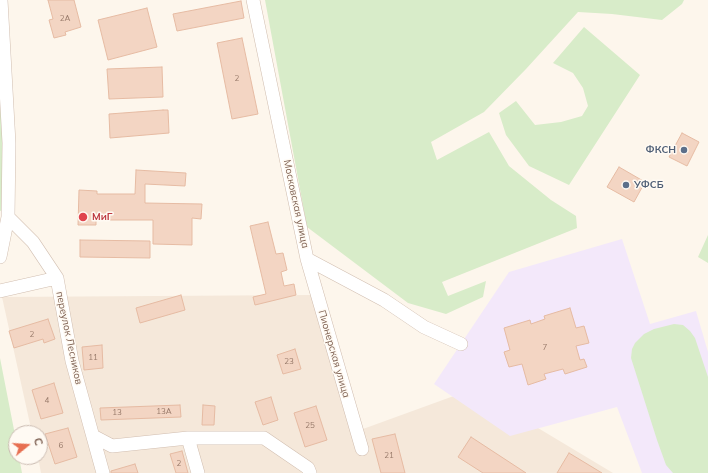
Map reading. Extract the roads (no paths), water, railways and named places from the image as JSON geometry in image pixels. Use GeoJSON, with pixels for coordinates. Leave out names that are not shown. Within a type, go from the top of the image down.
{"type":"FeatureCollection","features":[{"type":"Feature","properties":{"kind":"street"},"geometry":{"type":"LineString","coordinates":[[0,257],[8,217],[9,143],[1,0]]}},
{"type":"Feature","properties":{"kind":"street","name":"Московская улица"},"geometry":{"type":"LineString","coordinates":[[252,0],[307,259],[384,300],[424,327],[461,344]]}},
{"type":"Feature","properties":{"kind":"street","name":"переулок Лесников"},"geometry":{"type":"LineString","coordinates":[[8,217],[33,242],[57,278],[72,361],[102,473]]}},
{"type":"Feature","properties":{"kind":"street","name":"Пионерская улица"},"geometry":{"type":"LineString","coordinates":[[307,259],[362,449]]}},
{"type":"Feature","properties":{"kind":"street"},"geometry":{"type":"LineString","coordinates":[[0,291],[57,278]]}},
{"type":"Feature","properties":{"kind":"street"},"geometry":{"type":"LineString","coordinates":[[93,436],[112,446],[188,438],[264,438],[309,471]]}},
{"type":"Feature","properties":{"kind":"street"},"geometry":{"type":"LineString","coordinates":[[188,438],[198,473]]}},
{"type":"Feature","properties":{"kind":"place","name":"ФКСН"},"geometry":{"type":"Point","coordinates":[684,150]}},
{"type":"Feature","properties":{"kind":"place","name":"УФСБ"},"geometry":{"type":"Point","coordinates":[626,185]}},
{"type":"Feature","properties":{"kind":"place","name":"МиГ"},"geometry":{"type":"Point","coordinates":[83,217]}}]}
